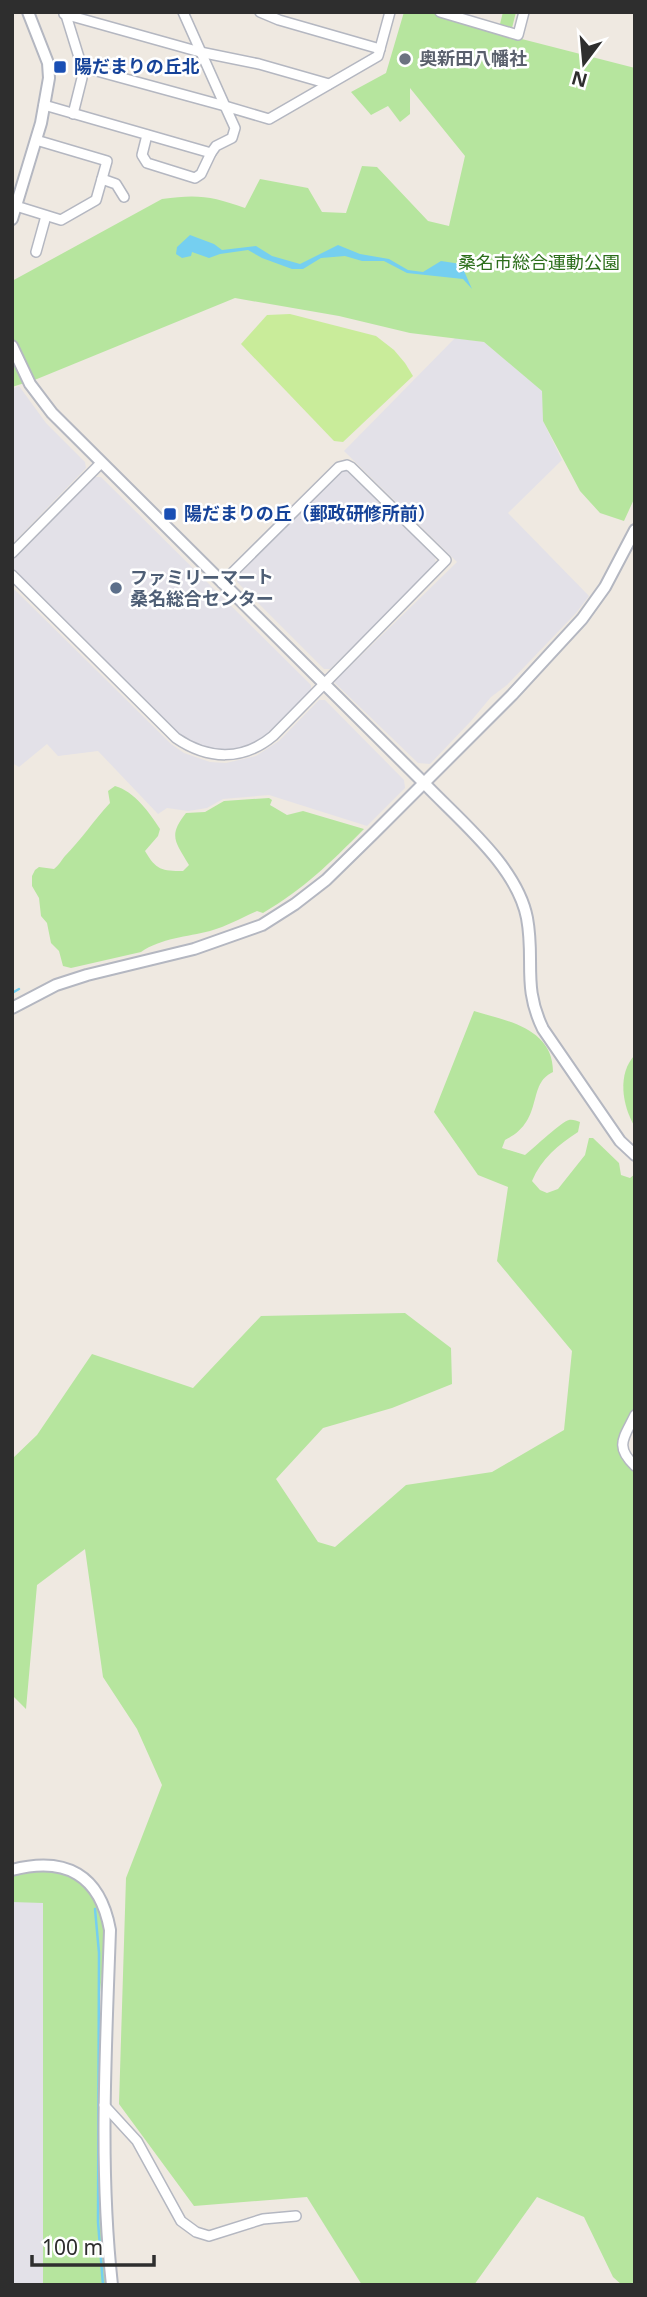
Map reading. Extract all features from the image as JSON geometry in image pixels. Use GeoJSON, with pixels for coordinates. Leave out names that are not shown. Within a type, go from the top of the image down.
{"type":"FeatureCollection","features":[{"type":"Feature","properties":{"kind":"street"},"geometry":{"type":"LineString","coordinates":[[12,219],[14,205],[36,140],[49,78],[48,63],[28,12]]}},
{"type":"Feature","properties":{"kind":"street"},"geometry":{"type":"LineString","coordinates":[[147,135],[142,155],[147,163],[195,177],[201,174],[216,146],[232,138],[235,128],[183,12]]}},
{"type":"Feature","properties":{"kind":"street"},"geometry":{"type":"LineString","coordinates":[[260,12],[380,49]]}},
{"type":"Feature","properties":{"kind":"street"},"geometry":{"type":"LineString","coordinates":[[82,67],[269,119],[378,56],[390,12]]}},
{"type":"Feature","properties":{"kind":"street"},"geometry":{"type":"LineString","coordinates":[[440,12],[518,35],[524,12]]}},
{"type":"Feature","properties":{"kind":"street"},"geometry":{"type":"LineString","coordinates":[[64,13],[82,67],[73,114]]}},
{"type":"Feature","properties":{"kind":"street"},"geometry":{"type":"LineString","coordinates":[[64,13],[201,52],[258,64],[329,84]]}},
{"type":"Feature","properties":{"kind":"street"},"geometry":{"type":"LineString","coordinates":[[44,106],[211,153]]}},
{"type":"Feature","properties":{"kind":"street"},"geometry":{"type":"LineString","coordinates":[[14,205],[61,220],[96,200],[107,161],[36,140]]}},
{"type":"Feature","properties":{"kind":"street"},"geometry":{"type":"LineString","coordinates":[[102,179],[116,184],[124,197]]}},
{"type":"Feature","properties":{"kind":"street"},"geometry":{"type":"LineString","coordinates":[[36,252],[46,216]]}},
{"type":"Feature","properties":{"kind":"street"},"geometry":{"type":"LineString","coordinates":[[12,346],[25,375],[41,400],[101,463],[424,783],[496,859],[519,894],[527,920],[529,982],[537,1017],[620,1141],[635,1155]]}},
{"type":"Feature","properties":{"kind":"street"},"geometry":{"type":"LineString","coordinates":[[12,553],[101,463]]}},
{"type":"Feature","properties":{"kind":"street"},"geometry":{"type":"LineString","coordinates":[[12,575],[176,738],[208,754],[232,755],[256,748],[273,736],[446,560],[347,465],[340,467],[222,583]]}},
{"type":"Feature","properties":{"kind":"street"},"geometry":{"type":"LineString","coordinates":[[12,1008],[55,985],[194,949],[262,925],[295,904],[326,880],[424,783],[512,695],[582,619],[605,587],[635,530]]}},
{"type":"Feature","properties":{"kind":"street"},"geometry":{"type":"LineString","coordinates":[[635,1415],[622,1443],[625,1456],[635,1466]]}},
{"type":"Feature","properties":{"kind":"street"},"geometry":{"type":"LineString","coordinates":[[12,1870],[47,1864],[74,1872],[92,1886],[105,1907],[110,1930],[104,2105],[108,2251],[112,2285]]}},
{"type":"Feature","properties":{"kind":"street"},"geometry":{"type":"LineString","coordinates":[[104,2105],[137,2141],[181,2221],[196,2232],[209,2236],[263,2219],[296,2216]]}},
{"type":"Feature","properties":{"kind":"shaded area"},"geometry":{"type":"Polygon","coordinates":[[[455,338],[484,342],[543,391],[543,421],[562,460],[508,513],[589,596],[576,613],[507,685],[491,697],[430,764],[418,763],[334,682],[457,562],[344,451],[455,338]]]}},
{"type":"Feature","properties":{"kind":"shaded area"},"geometry":{"type":"Polygon","coordinates":[[[19,386],[46,423],[85,462],[86,468],[12,544],[12,389],[19,386]]]}},
{"type":"Feature","properties":{"kind":"shaded area"},"geometry":{"type":"Polygon","coordinates":[[[340,470],[347,471],[435,557],[436,565],[330,669],[324,669],[237,582],[237,576],[340,470]]]}},
{"type":"Feature","properties":{"kind":"shaded area"},"geometry":{"type":"Polygon","coordinates":[[[95,477],[101,477],[311,685],[311,691],[261,740],[226,751],[200,747],[178,734],[12,569],[12,560],[95,477]]]}},
{"type":"Feature","properties":{"kind":"shaded area"},"geometry":{"type":"Polygon","coordinates":[[[12,587],[171,744],[184,753],[210,762],[226,763],[256,756],[279,741],[319,700],[325,700],[404,780],[405,788],[367,826],[269,795],[223,799],[207,808],[188,811],[167,808],[158,814],[98,751],[58,756],[47,744],[19,767],[12,763],[12,587]]]}},
{"type":"Feature","properties":{"kind":"shaded area"},"geometry":{"type":"Polygon","coordinates":[[[12,1876],[105,1930],[99,2009],[102,2248],[106,2285],[12,2285],[12,1876]]]}},
{"type":"Feature","properties":{"kind":"green space","name":"桑名市総合運動公園"},"geometry":{"type":"Polygon","coordinates":[[[404,12],[429,12],[498,32],[503,12],[516,12],[510,36],[635,68],[635,497],[624,521],[600,513],[580,491],[543,421],[542,391],[484,342],[410,333],[339,316],[235,298],[12,387],[12,281],[162,199],[204,197],[245,208],[260,179],[308,188],[322,212],[346,213],[362,166],[377,167],[428,221],[449,226],[465,156],[410,88],[410,114],[400,122],[388,106],[371,115],[351,92],[386,73],[404,12]]]}},
{"type":"Feature","properties":{"kind":"green space"},"geometry":{"type":"Polygon","coordinates":[[[290,314],[376,336],[394,350],[413,376],[343,442],[334,441],[241,344],[267,315],[290,314]]]}},
{"type":"Feature","properties":{"kind":"green space"},"geometry":{"type":"Polygon","coordinates":[[[115,786],[135,798],[160,829],[158,836],[145,851],[156,866],[165,870],[183,871],[189,865],[180,850],[175,833],[186,813],[205,812],[224,801],[269,798],[272,800],[270,805],[287,815],[303,811],[364,829],[316,875],[263,913],[257,911],[216,929],[166,941],[141,952],[71,968],[63,966],[59,951],[51,943],[47,923],[41,916],[39,898],[32,886],[32,876],[39,867],[54,869],[57,866],[110,803],[108,791],[115,786]]]}},
{"type":"Feature","properties":{"kind":"green space"},"geometry":{"type":"Polygon","coordinates":[[[474,1011],[526,1029],[537,1036],[551,1057],[553,1072],[540,1085],[526,1123],[505,1140],[502,1148],[525,1155],[565,1122],[580,1122],[578,1132],[551,1153],[540,1166],[532,1181],[540,1190],[547,1193],[558,1189],[585,1155],[589,1138],[593,1138],[619,1163],[621,1175],[630,1178],[635,1174],[635,1409],[620,1442],[635,1469],[635,2285],[622,2285],[613,2277],[584,2217],[537,2197],[474,2285],[362,2285],[307,2197],[194,2206],[119,2104],[126,1878],[162,1785],[137,1729],[103,1677],[85,1549],[37,1585],[26,1709],[12,1695],[12,1459],[37,1435],[92,1354],[193,1388],[261,1316],[405,1313],[451,1348],[452,1384],[392,1408],[323,1428],[276,1479],[318,1542],[335,1547],[406,1485],[492,1472],[564,1430],[572,1351],[497,1261],[508,1187],[478,1175],[434,1112],[474,1011]]]}},
{"type":"Feature","properties":{"kind":"green space"},"geometry":{"type":"Polygon","coordinates":[[[635,1055],[635,1127],[623,1090],[629,1062],[635,1055]]]}},
{"type":"Feature","properties":{"kind":"green space"},"geometry":{"type":"Polygon","coordinates":[[[40,1869],[67,1876],[90,1891],[99,1907],[104,1931],[98,2068],[102,2248],[106,2285],[43,2285],[43,1903],[12,1902],[12,1876],[40,1869]]]}},
{"type":"Feature","properties":{"kind":"water"},"geometry":{"type":"Polygon","coordinates":[[[190,235],[222,250],[256,246],[272,256],[300,264],[338,245],[360,254],[389,259],[408,270],[423,272],[441,261],[461,264],[472,289],[463,279],[407,273],[384,261],[362,261],[345,256],[321,258],[303,269],[292,269],[248,250],[209,258],[192,252],[191,256],[182,258],[176,254],[177,247],[190,235]]]}},
{"type":"Feature","properties":{"kind":"waterway"},"geometry":{"type":"LineString","coordinates":[[12,993],[19,989]]}},
{"type":"Feature","properties":{"kind":"waterway"},"geometry":{"type":"LineString","coordinates":[[95,1909],[99,1953],[98,2222],[103,2285]]}},
{"type":"Feature","properties":{"kind":"place","name":"奥新田八幡社"},"geometry":{"type":"Point","coordinates":[405,59]}},
{"type":"Feature","properties":{"kind":"place","name":"陽だまりの丘北"},"geometry":{"type":"Point","coordinates":[60,67]}},
{"type":"Feature","properties":{"kind":"place","name":"陽だまりの丘（郵政研修所前）"},"geometry":{"type":"Point","coordinates":[170,514]}},
{"type":"Feature","properties":{"kind":"place","name":"ファミリーマート 桑名総合センター"},"geometry":{"type":"Point","coordinates":[116,588]}}]}
